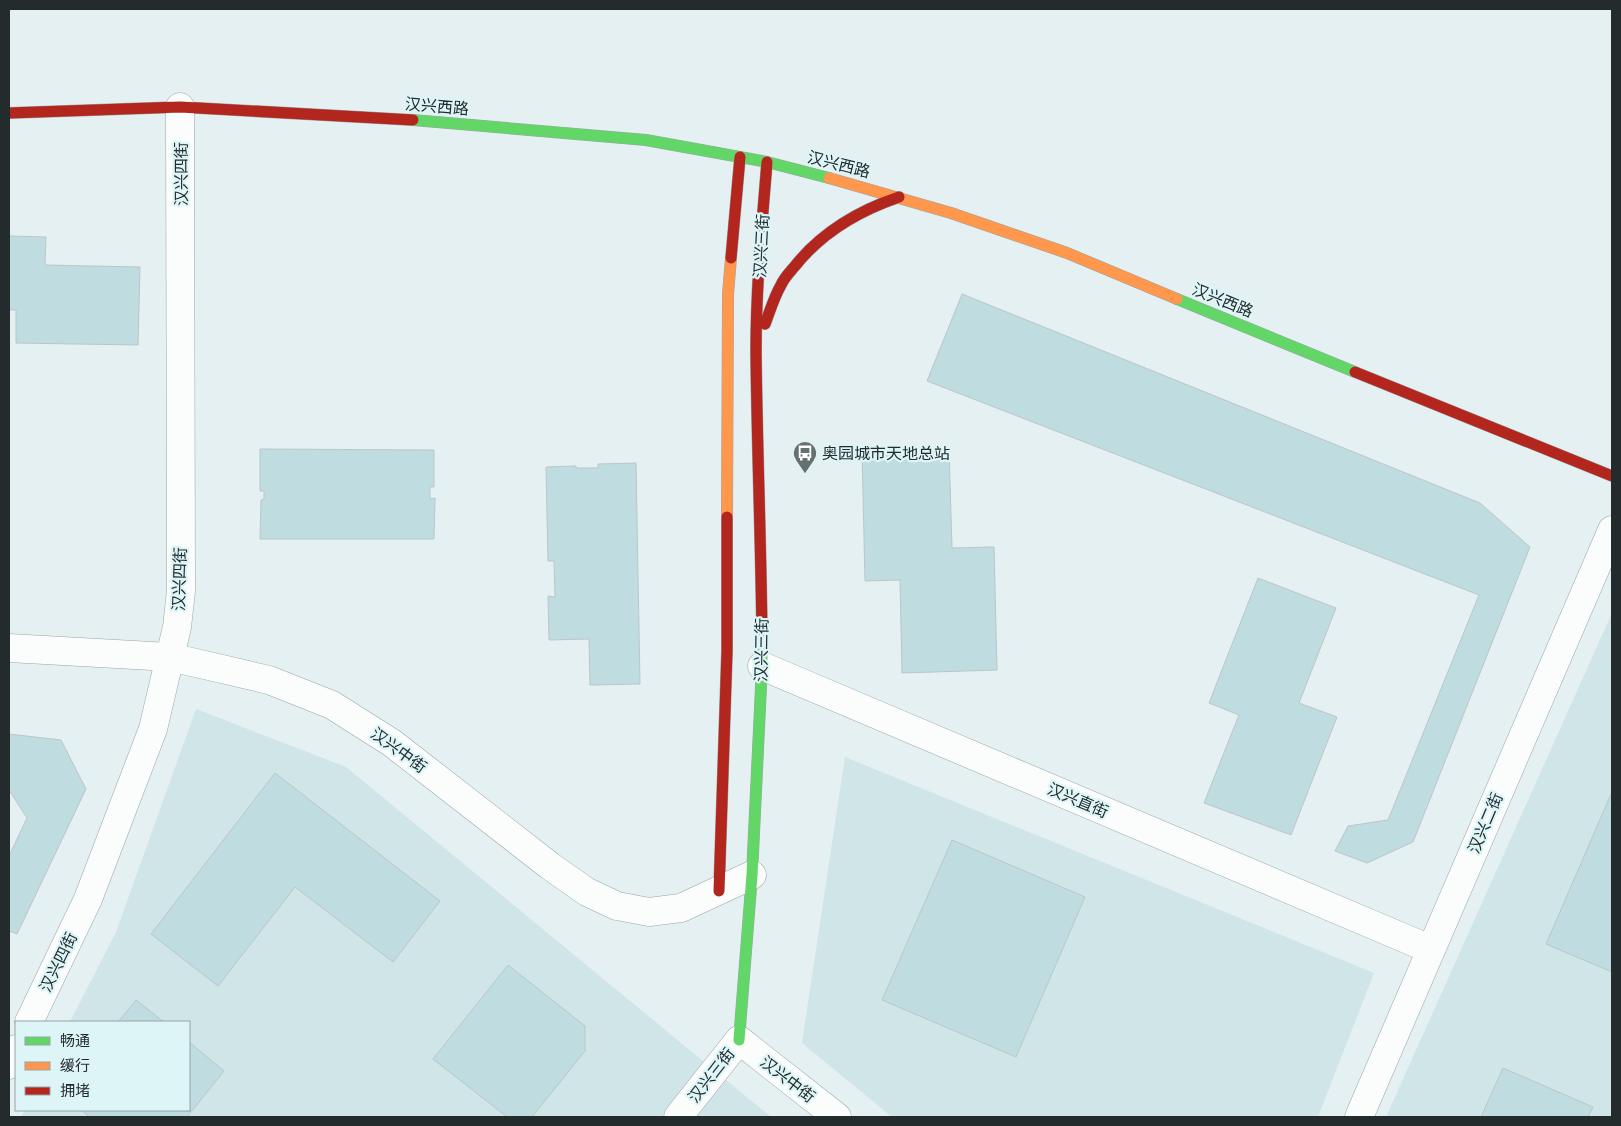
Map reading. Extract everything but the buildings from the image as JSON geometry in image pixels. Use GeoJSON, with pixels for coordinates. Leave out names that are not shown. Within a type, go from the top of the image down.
{"type":"FeatureCollection","features":[{"type":"Feature","properties":{"kind":"street","name":"汉兴西路"},"geometry":{"type":"LineString","coordinates":[[9,113],[180,107],[373,117],[646,140],[767,162],[899,197],[1067,253],[1612,476]]}},
{"type":"Feature","properties":{"kind":"street","name":"汉兴四街"},"geometry":{"type":"LineString","coordinates":[[29,1021],[88,899],[153,729],[177,627],[181,590],[180,107]]}},
{"type":"Feature","properties":{"kind":"street","name":"汉兴三街"},"geometry":{"type":"LineString","coordinates":[[719,891],[731,653],[728,294],[740,157]]}},
{"type":"Feature","properties":{"kind":"street","name":"汉兴三街"},"geometry":{"type":"LineString","coordinates":[[678,1117],[739,1040],[752,875],[761,529],[756,349],[761,230],[767,162]]}},
{"type":"Feature","properties":{"kind":"street"},"geometry":{"type":"LineString","coordinates":[[756,349],[779,287],[800,258],[820,239],[844,222],[878,203],[899,197]]}},
{"type":"Feature","properties":{"kind":"street","name":"汉兴二街"},"geometry":{"type":"LineString","coordinates":[[1359,1117],[1612,530]]}},
{"type":"Feature","properties":{"kind":"street","name":"汉兴中街"},"geometry":{"type":"LineString","coordinates":[[9,648],[170,657],[269,680],[332,705],[392,743],[550,866],[587,892],[617,906],[650,912],[682,908],[752,875]]}},
{"type":"Feature","properties":{"kind":"street","name":"汉兴直街"},"geometry":{"type":"LineString","coordinates":[[758,664],[1430,949]]}},
{"type":"Feature","properties":{"kind":"street","name":"汉兴中街"},"geometry":{"type":"LineString","coordinates":[[739,1040],[836,1117]]}},
{"type":"Feature","properties":{"kind":"street"},"geometry":{"type":"LineString","coordinates":[[9,1065],[15,1051]]}},
{"type":"Feature","properties":{"kind":"shaded area"},"geometry":{"type":"Polygon","coordinates":[[[1612,613],[1612,1117],[1386,1117],[1612,613]]]}},
{"type":"Feature","properties":{"kind":"shaded area"},"geometry":{"type":"Polygon","coordinates":[[[196,709],[346,767],[771,1117],[21,1117],[24,1111],[190,1111],[190,1021],[71,1021],[116,932],[196,709]]]}},
{"type":"Feature","properties":{"kind":"shaded area"},"geometry":{"type":"Polygon","coordinates":[[[845,757],[1374,973],[1318,1117],[892,1117],[802,1043],[845,757]]]}},
{"type":"Feature","properties":{"kind":"traffic: fast"},"geometry":{"type":"LineString","coordinates":[[413,120],[646,140],[767,162],[829,178]]}},
{"type":"Feature","properties":{"kind":"traffic: fast"},"geometry":{"type":"LineString","coordinates":[[1177,299],[1355,372]]}},
{"type":"Feature","properties":{"kind":"traffic: fast"},"geometry":{"type":"LineString","coordinates":[[739,1040],[752,875],[762,638]]}},
{"type":"Feature","properties":{"kind":"traffic: slow"},"geometry":{"type":"LineString","coordinates":[[829,178],[951,213],[1067,253],[1177,299]]}},
{"type":"Feature","properties":{"kind":"traffic: slow"},"geometry":{"type":"LineString","coordinates":[[727,517],[728,294],[731,258]]}},
{"type":"Feature","properties":{"kind":"traffic: jam"},"geometry":{"type":"LineString","coordinates":[[9,113],[180,107],[413,120]]}},
{"type":"Feature","properties":{"kind":"traffic: jam"},"geometry":{"type":"LineString","coordinates":[[731,258],[740,157]]}},
{"type":"Feature","properties":{"kind":"traffic: jam"},"geometry":{"type":"LineString","coordinates":[[762,638],[756,327],[767,162]]}},
{"type":"Feature","properties":{"kind":"traffic: jam"},"geometry":{"type":"LineString","coordinates":[[765,324],[774,299],[784,280],[817,243],[855,216],[899,197]]}},
{"type":"Feature","properties":{"kind":"traffic: jam"},"geometry":{"type":"LineString","coordinates":[[1355,372],[1612,476]]}},
{"type":"Feature","properties":{"kind":"traffic: jam"},"geometry":{"type":"LineString","coordinates":[[719,891],[727,651],[727,517]]}},
{"type":"Feature","properties":{"kind":"place","name":"奥园城市天地总站"},"geometry":{"type":"Point","coordinates":[805,474]}}]}
